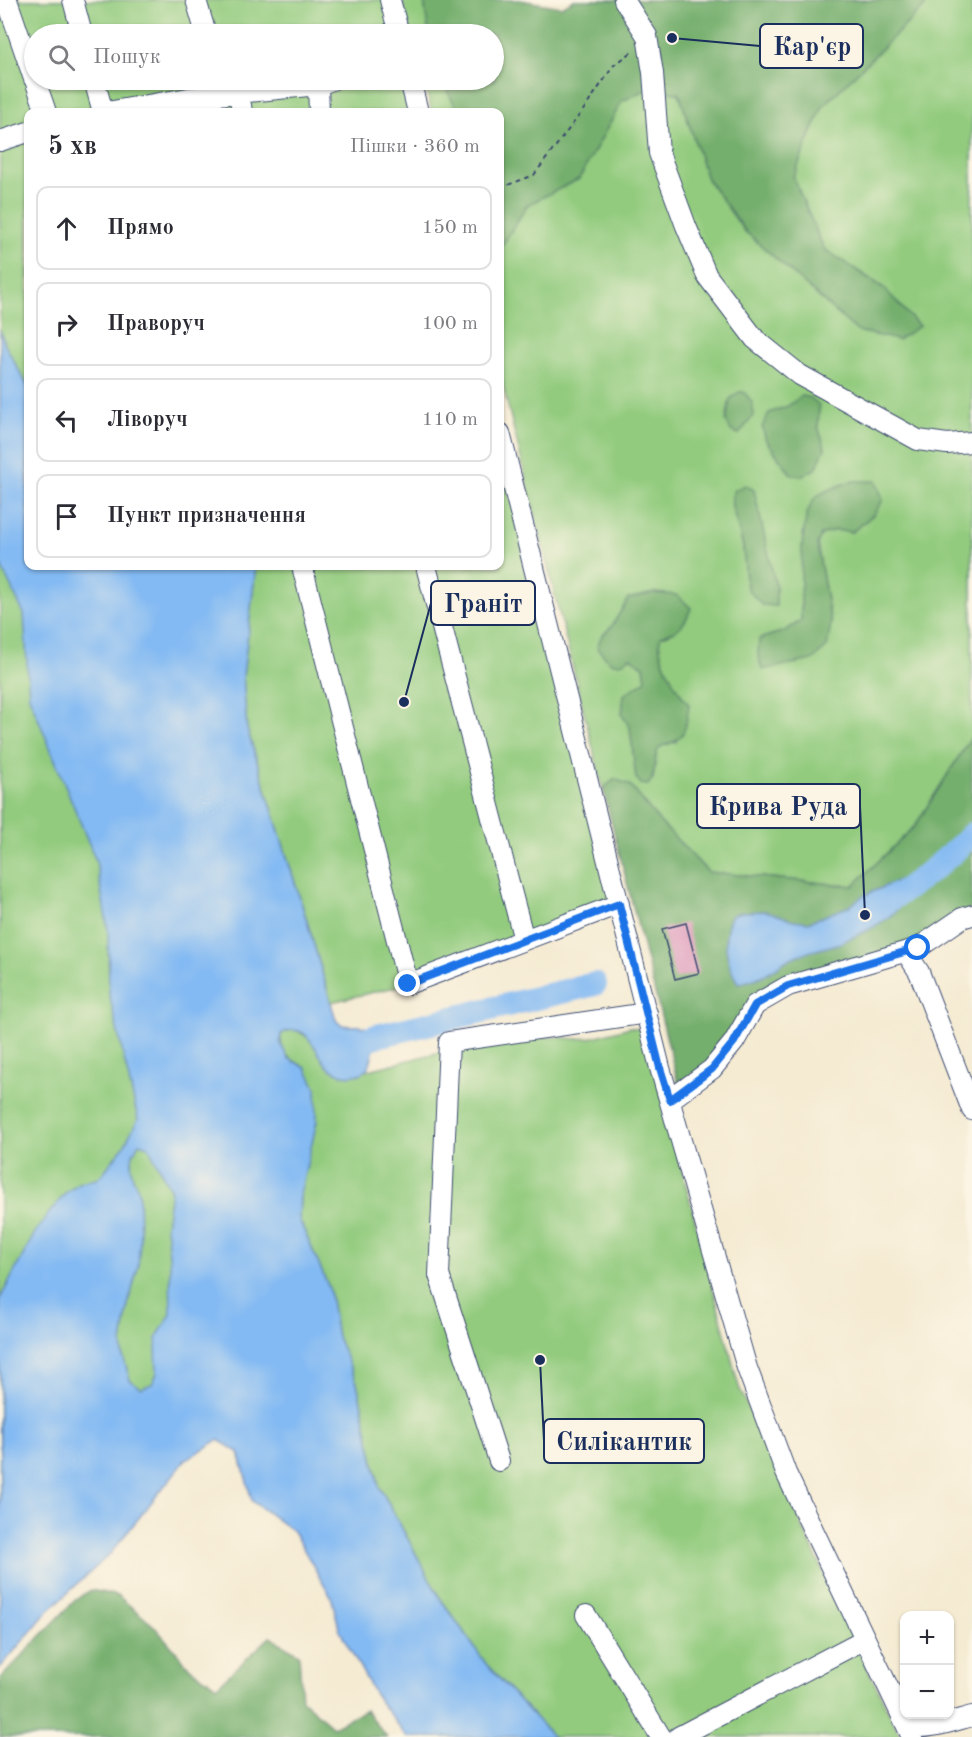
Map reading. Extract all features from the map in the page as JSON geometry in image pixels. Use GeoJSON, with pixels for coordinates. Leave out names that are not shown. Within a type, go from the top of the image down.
{"type":"FeatureCollection","features":[{"type":"Feature","properties":{"kind":"street"},"geometry":{"type":"LineString","coordinates":[[7,0],[24,48]]}},
{"type":"Feature","properties":{"kind":"street"},"geometry":{"type":"LineString","coordinates":[[73,0],[79,24]]}},
{"type":"Feature","properties":{"kind":"street"},"geometry":{"type":"LineString","coordinates":[[196,0],[203,24]]}},
{"type":"Feature","properties":{"kind":"street"},"geometry":{"type":"LineString","coordinates":[[390,0],[396,24]]}},
{"type":"Feature","properties":{"kind":"street"},"geometry":{"type":"LineString","coordinates":[[624,0],[647,36],[653,74],[659,153],[686,226],[707,276],[755,339],[800,375],[918,440],[947,444],[972,442]]}},
{"type":"Feature","properties":{"kind":"street"},"geometry":{"type":"LineString","coordinates":[[39,90],[45,108]]}},
{"type":"Feature","properties":{"kind":"street"},"geometry":{"type":"LineString","coordinates":[[97,90],[104,108]]}},
{"type":"Feature","properties":{"kind":"street"},"geometry":{"type":"LineString","coordinates":[[158,108],[221,90]]}},
{"type":"Feature","properties":{"kind":"street"},"geometry":{"type":"LineString","coordinates":[[236,90],[241,108]]}},
{"type":"Feature","properties":{"kind":"street"},"geometry":{"type":"LineString","coordinates":[[320,108],[323,90]]}},
{"type":"Feature","properties":{"kind":"street"},"geometry":{"type":"LineString","coordinates":[[412,90],[417,108]]}},
{"type":"Feature","properties":{"kind":"street"},"geometry":{"type":"LineString","coordinates":[[0,141],[24,133]]}},
{"type":"Feature","properties":{"kind":"street"},"geometry":{"type":"LineString","coordinates":[[504,449],[670,1100],[747,1368],[786,1473],[909,1732],[972,1716]]}},
{"type":"Feature","properties":{"kind":"street"},"geometry":{"type":"LineString","coordinates":[[303,570],[408,984],[619,904]]}},
{"type":"Feature","properties":{"kind":"street"},"geometry":{"type":"LineString","coordinates":[[427,570],[524,940]]}},
{"type":"Feature","properties":{"kind":"street"},"geometry":{"type":"LineString","coordinates":[[670,1100],[712,1069],[734,1042],[755,1005],[788,986],[918,948],[962,918],[972,915]]}},
{"type":"Feature","properties":{"kind":"street"},"geometry":{"type":"LineString","coordinates":[[906,952],[919,972],[972,1110]]}},
{"type":"Feature","properties":{"kind":"street"},"geometry":{"type":"LineString","coordinates":[[500,1461],[439,1275],[449,1042],[647,1013]]}},
{"type":"Feature","properties":{"kind":"street"},"geometry":{"type":"LineString","coordinates":[[586,1615],[661,1737]]}},
{"type":"Feature","properties":{"kind":"street"},"geometry":{"type":"LineString","coordinates":[[678,1737],[865,1639]]}},
{"type":"Feature","properties":{"kind":"path"},"geometry":{"type":"LineString","coordinates":[[504,186],[534,175],[614,65],[630,55],[647,36]]}},
{"type":"Feature","properties":{"kind":"green space"},"geometry":{"type":"Polygon","coordinates":[[[0,0],[385,0],[391,24],[24,24],[24,90],[408,90],[412,108],[24,108],[24,380],[5,345],[0,330],[0,0]]]}},
{"type":"Feature","properties":{"kind":"green space"},"geometry":{"type":"Polygon","coordinates":[[[402,0],[424,0],[428,24],[408,24],[402,0]]]}},
{"type":"Feature","properties":{"kind":"green space"},"geometry":{"type":"Polygon","coordinates":[[[424,0],[519,0],[562,7],[574,0],[925,0],[925,6],[823,106],[793,177],[824,249],[884,288],[919,326],[898,340],[857,331],[746,232],[707,179],[679,93],[645,90],[622,101],[579,179],[527,205],[504,242],[504,108],[457,108],[447,90],[504,90],[504,24],[428,24],[424,0]]]}},
{"type":"Feature","properties":{"kind":"green space"},"geometry":{"type":"Polygon","coordinates":[[[925,0],[972,0],[972,736],[915,826],[853,886],[708,872],[659,821],[630,785],[615,779],[603,789],[504,390],[504,242],[527,205],[579,179],[622,101],[645,90],[679,93],[707,179],[745,232],[757,240],[884,288],[824,249],[793,177],[823,106],[925,6],[925,0]],[[819,406],[786,407],[769,413],[766,440],[791,474],[800,476],[825,448],[818,427],[819,406]],[[754,491],[732,496],[732,506],[743,546],[747,589],[754,491]],[[874,514],[803,534],[801,621],[785,631],[759,639],[831,623],[817,544],[821,535],[835,530],[852,532],[874,514]],[[628,600],[612,626],[602,637],[620,664],[630,657],[644,666],[646,680],[624,695],[622,715],[630,727],[636,778],[653,779],[657,750],[661,746],[676,742],[689,705],[673,682],[660,652],[661,636],[673,632],[628,600]]]}},
{"type":"Feature","properties":{"kind":"green space"},"geometry":{"type":"Polygon","coordinates":[[[426,90],[447,90],[457,108],[431,108],[426,90]]]}},
{"type":"Feature","properties":{"kind":"green space"},"geometry":{"type":"Polygon","coordinates":[[[739,392],[744,392],[752,402],[754,415],[739,434],[731,431],[726,421],[730,399],[739,392]]]}},
{"type":"Feature","properties":{"kind":"green space"},"geometry":{"type":"Polygon","coordinates":[[[802,396],[811,398],[819,405],[818,427],[825,448],[816,469],[800,476],[791,474],[766,440],[762,427],[769,413],[786,407],[802,396]]]}},
{"type":"Feature","properties":{"kind":"green space"},"geometry":{"type":"Polygon","coordinates":[[[0,414],[24,544],[24,570],[30,570],[277,1217],[0,1591],[0,414]]]}},
{"type":"Feature","properties":{"kind":"green space"},"geometry":{"type":"Polygon","coordinates":[[[504,469],[615,908],[425,980],[331,1002],[247,729],[243,676],[254,570],[504,570],[504,469]]]}},
{"type":"Feature","properties":{"kind":"green space"},"geometry":{"type":"Polygon","coordinates":[[[853,481],[876,481],[883,500],[874,514],[852,532],[835,530],[821,535],[817,544],[831,623],[827,647],[812,660],[762,670],[758,655],[759,639],[785,631],[801,621],[803,538],[809,508],[818,495],[853,481]]]}},
{"type":"Feature","properties":{"kind":"green space"},"geometry":{"type":"Polygon","coordinates":[[[745,485],[754,490],[776,587],[776,606],[762,605],[747,589],[743,546],[732,506],[732,496],[735,490],[745,485]]]}},
{"type":"Feature","properties":{"kind":"green space"},"geometry":{"type":"Polygon","coordinates":[[[654,593],[677,595],[691,608],[683,623],[676,630],[661,636],[659,643],[663,661],[689,705],[683,733],[676,741],[659,748],[653,777],[648,785],[641,784],[636,778],[630,727],[622,715],[624,695],[646,680],[644,666],[630,657],[620,664],[610,662],[597,648],[601,637],[612,626],[628,599],[654,593]]]}},
{"type":"Feature","properties":{"kind":"green space"},"geometry":{"type":"Polygon","coordinates":[[[972,736],[972,907],[927,943],[786,990],[761,1008],[714,1061],[678,1083],[603,789],[615,779],[630,785],[659,821],[708,872],[853,886],[915,826],[972,736]]]}},
{"type":"Feature","properties":{"kind":"green space"},"geometry":{"type":"Polygon","coordinates":[[[630,1027],[645,1030],[739,1387],[860,1653],[901,1737],[553,1737],[486,1664],[440,1598],[379,1486],[357,1383],[337,1337],[329,1288],[299,1219],[306,1068],[295,1062],[284,1051],[281,1034],[289,1029],[298,1031],[309,1038],[318,1052],[359,1074],[489,1040],[532,1037],[590,1038],[630,1027]]]}},
{"type":"Feature","properties":{"kind":"green space"},"geometry":{"type":"Polygon","coordinates":[[[91,1590],[118,1596],[153,1625],[191,1669],[217,1686],[270,1637],[299,1654],[302,1700],[333,1727],[365,1710],[387,1737],[0,1737],[0,1679],[77,1598],[91,1590]]]}},
{"type":"Feature","properties":{"kind":"water"},"geometry":{"type":"Polygon","coordinates":[[[0,330],[5,345],[24,380],[24,570],[254,570],[243,676],[247,729],[336,1020],[343,1025],[365,1027],[373,1039],[372,1056],[366,1070],[357,1075],[347,1075],[328,1067],[304,1034],[290,1030],[281,1034],[280,1042],[288,1058],[306,1068],[316,1088],[317,1121],[300,1194],[299,1219],[329,1288],[337,1337],[357,1383],[379,1486],[440,1598],[486,1664],[553,1737],[407,1737],[377,1698],[340,1631],[331,1596],[293,1531],[252,1501],[239,1452],[218,1440],[185,1460],[110,1554],[47,1612],[0,1668],[0,1299],[36,1231],[50,1212],[66,1193],[80,1182],[97,1179],[103,1173],[124,1146],[138,1119],[109,994],[108,930],[96,861],[29,696],[24,614],[0,564],[0,330]],[[139,1143],[133,1154],[131,1166],[133,1179],[139,1190],[138,1267],[128,1305],[122,1343],[130,1380],[141,1388],[152,1384],[157,1373],[158,1335],[171,1314],[170,1263],[166,1227],[171,1191],[148,1146],[139,1143]]]}},
{"type":"Feature","properties":{"kind":"water"},"geometry":{"type":"Polygon","coordinates":[[[899,880],[905,882],[906,893],[902,903],[872,928],[840,943],[789,959],[762,976],[738,983],[730,967],[726,949],[727,931],[732,915],[742,912],[766,911],[793,920],[809,922],[850,906],[863,896],[899,880]]]}},
{"type":"Feature","properties":{"kind":"building"},"geometry":{"type":"Polygon","coordinates":[[[686,923],[699,973],[675,979],[662,929],[686,923]]]}},
{"type":"Feature","properties":{"kind":"waterway"},"geometry":{"type":"LineString","coordinates":[[880,906],[928,873],[972,834]]}},
{"type":"Feature","properties":{"kind":"waterway"},"geometry":{"type":"LineString","coordinates":[[367,1040],[595,984]]}},
{"type":"Feature","properties":{"kind":"place","name":"Кар'єр"},"geometry":{"type":"Point","coordinates":[672,38]}},
{"type":"Feature","properties":{"kind":"place","name":"Граніт"},"geometry":{"type":"Point","coordinates":[404,702]}},
{"type":"Feature","properties":{"kind":"place","name":"Крива Руда"},"geometry":{"type":"Point","coordinates":[865,915]}},
{"type":"Feature","properties":{"kind":"place","name":"Силікантик"},"geometry":{"type":"Point","coordinates":[540,1360]}},
{"type":"Feature","properties":{"kind":"route"},"geometry":{"type":"LineString","coordinates":[[408,984],[619,904],[670,1100],[712,1069],[734,1042],[755,1005],[788,986],[918,948]]}}]}
